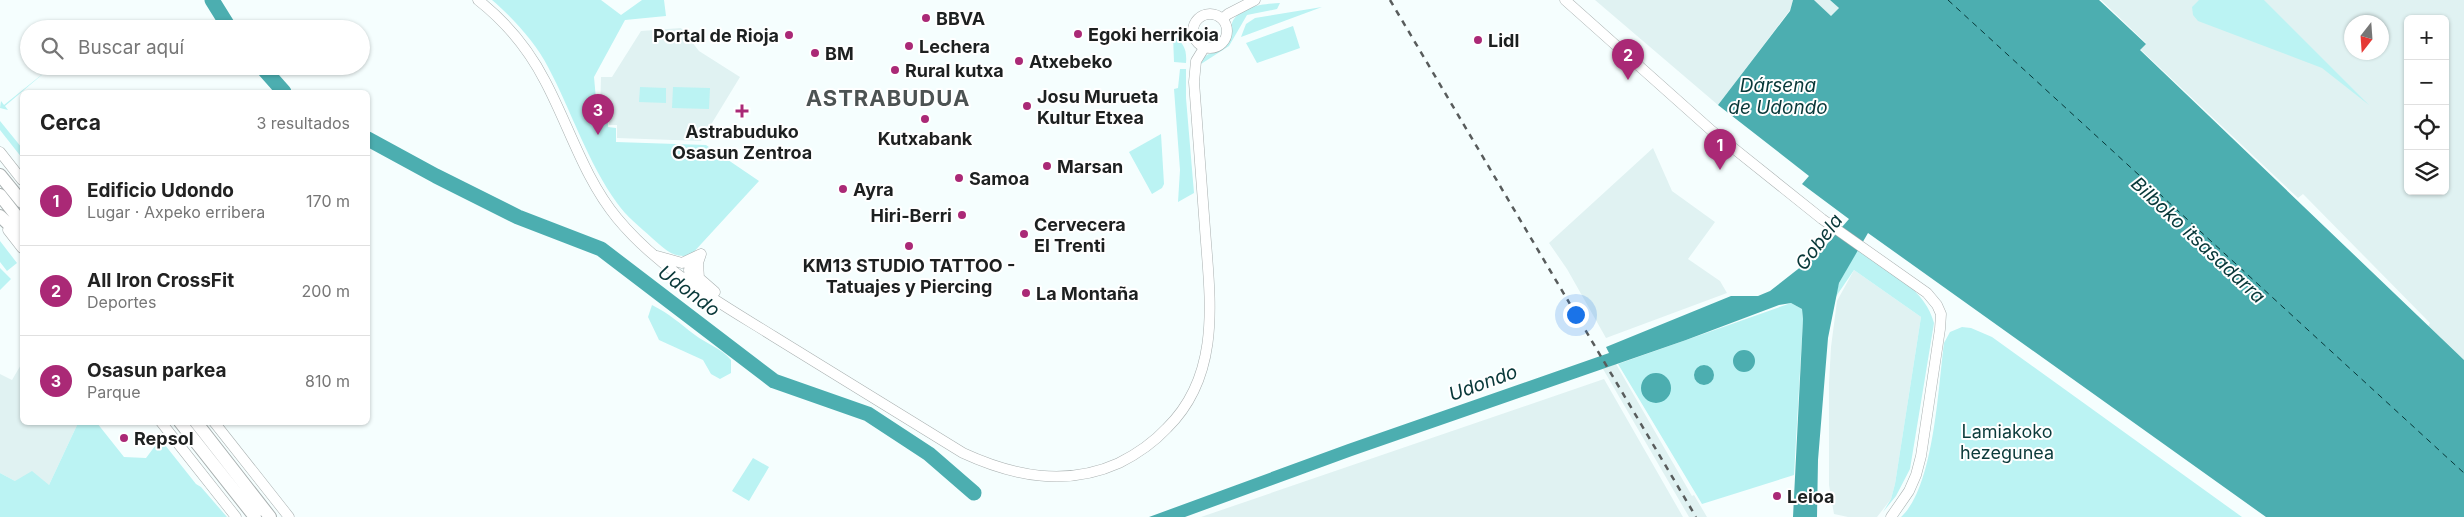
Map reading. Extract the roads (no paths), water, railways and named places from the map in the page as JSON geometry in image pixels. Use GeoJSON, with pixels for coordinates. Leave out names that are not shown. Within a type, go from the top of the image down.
{"type":"FeatureCollection","features":[{"type":"Feature","properties":{"kind":"highway"},"geometry":{"type":"LineString","coordinates":[[0,175],[20,200]]}},
{"type":"Feature","properties":{"kind":"highway"},"geometry":{"type":"LineString","coordinates":[[0,195],[20,220]]}},
{"type":"Feature","properties":{"kind":"highway"},"geometry":{"type":"LineString","coordinates":[[0,218],[20,235]]}},
{"type":"Feature","properties":{"kind":"highway"},"geometry":{"type":"LineString","coordinates":[[182,425],[255,517]]}},
{"type":"Feature","properties":{"kind":"highway"},"geometry":{"type":"LineString","coordinates":[[198,425],[270,517]]}},
{"type":"Feature","properties":{"kind":"main road"},"geometry":{"type":"LineString","coordinates":[[478,0],[506,26],[534,62],[601,195],[629,233],[650,253],[691,284],[962,453],[990,466],[1024,475],[1072,476],[1094,472],[1134,456],[1157,439],[1183,410],[1198,384],[1208,352],[1211,309],[1194,82],[1196,61],[1204,48]]}},
{"type":"Feature","properties":{"kind":"main road"},"geometry":{"type":"LineString","coordinates":[[1222,19],[1256,0]]}},
{"type":"Feature","properties":{"kind":"main road"},"geometry":{"type":"LineString","coordinates":[[1565,0],[1652,79],[1749,160],[1835,228],[1927,293],[1937,305],[1941,314],[1940,332],[1921,456],[1910,491],[1891,517]]}},
{"type":"Feature","properties":{"kind":"main road"},"geometry":{"type":"LineString","coordinates":[[1206,14],[1212,14],[1222,19],[1227,31],[1224,42],[1215,48],[1204,48],[1199,45],[1193,36],[1192,30],[1196,20],[1206,14]]}},
{"type":"Feature","properties":{"kind":"main road"},"geometry":{"type":"LineString","coordinates":[[0,152],[20,177]]}},
{"type":"Feature","properties":{"kind":"main road"},"geometry":{"type":"LineString","coordinates":[[0,218],[20,245]]}},
{"type":"Feature","properties":{"kind":"main road"},"geometry":{"type":"LineString","coordinates":[[650,253],[682,263],[701,254],[698,263],[699,278],[741,310],[754,324]]}},
{"type":"Feature","properties":{"kind":"main road"},"geometry":{"type":"LineString","coordinates":[[691,284],[689,270],[692,259]]}},
{"type":"Feature","properties":{"kind":"main road"},"geometry":{"type":"LineString","coordinates":[[163,425],[236,517]]}},
{"type":"Feature","properties":{"kind":"main road"},"geometry":{"type":"LineString","coordinates":[[216,425],[289,517]]}},
{"type":"Feature","properties":{"kind":"water"},"geometry":{"type":"Polygon","coordinates":[[[1793,0],[1814,0],[1831,16],[1839,8],[1830,0],[2099,0],[2146,44],[2140,50],[2464,360],[2464,517],[2266,517],[1868,233],[1839,283],[1828,338],[1818,460],[1817,517],[1793,517],[1803,319],[1802,309],[1791,303],[1779,305],[1686,340],[1352,456],[1185,517],[1149,517],[1348,444],[1609,353],[1606,347],[1731,296],[1758,296],[1770,291],[1821,251],[1849,219],[1802,184],[1809,176],[1718,105],[1790,11],[1793,0]]]}},
{"type":"Feature","properties":{"kind":"water"},"geometry":{"type":"Polygon","coordinates":[[[1740,350],[1748,350],[1755,357],[1755,365],[1748,372],[1740,372],[1733,365],[1733,357],[1740,350]]]}},
{"type":"Feature","properties":{"kind":"water"},"geometry":{"type":"Polygon","coordinates":[[[1700,365],[1708,365],[1714,371],[1714,379],[1708,385],[1700,385],[1694,379],[1694,371],[1700,365]]]}},
{"type":"Feature","properties":{"kind":"water"},"geometry":{"type":"Polygon","coordinates":[[[1656,373],[1662,374],[1670,382],[1670,394],[1662,402],[1656,403],[1650,402],[1642,394],[1641,388],[1642,382],[1650,374],[1656,373]]]}},
{"type":"Feature","properties":{"kind":"waterway","name":"Udondo"},"geometry":{"type":"LineString","coordinates":[[212,0],[224,20]]}},
{"type":"Feature","properties":{"kind":"waterway","name":"Udondo"},"geometry":{"type":"LineString","coordinates":[[269,75],[282,90]]}},
{"type":"Feature","properties":{"kind":"waterway","name":"Udondo"},"geometry":{"type":"LineString","coordinates":[[370,140],[518,217],[601,249],[774,381],[868,414],[929,454],[974,493]]}},
{"type":"Feature","properties":{"kind":"railway"},"geometry":{"type":"LineString","coordinates":[[1390,0],[1696,517]]}},
{"type":"Feature","properties":{"kind":"place","name":"BBVA"},"geometry":{"type":"Point","coordinates":[926,18]}},
{"type":"Feature","properties":{"kind":"place","name":"Egoki herrikoia"},"geometry":{"type":"Point","coordinates":[1078,34]}},
{"type":"Feature","properties":{"kind":"place","name":"Portal de Rioja"},"geometry":{"type":"Point","coordinates":[789,35]}},
{"type":"Feature","properties":{"kind":"place","name":"Lidl"},"geometry":{"type":"Point","coordinates":[1478,40]}},
{"type":"Feature","properties":{"kind":"place","name":"Lechera"},"geometry":{"type":"Point","coordinates":[909,46]}},
{"type":"Feature","properties":{"kind":"place","name":"BM"},"geometry":{"type":"Point","coordinates":[815,53]}},
{"type":"Feature","properties":{"kind":"place","name":"Atxebeko"},"geometry":{"type":"Point","coordinates":[1019,61]}},
{"type":"Feature","properties":{"kind":"place","name":"Rural kutxa"},"geometry":{"type":"Point","coordinates":[895,70]}},
{"type":"Feature","properties":{"kind":"place","name":"All Iron CrossFit"},"geometry":{"type":"Point","coordinates":[1628,80]}},
{"type":"Feature","properties":{"kind":"place","name":"Josu Murueta Kultur Etxea"},"geometry":{"type":"Point","coordinates":[1027,106]}},
{"type":"Feature","properties":{"kind":"place","name":"Astrabuduko Osasun Zentroa"},"geometry":{"type":"Point","coordinates":[742,111]}},
{"type":"Feature","properties":{"kind":"place","name":"Kutxabank"},"geometry":{"type":"Point","coordinates":[925,119]}},
{"type":"Feature","properties":{"kind":"place","name":"Osasun parkea"},"geometry":{"type":"Point","coordinates":[598,135]}},
{"type":"Feature","properties":{"kind":"place","name":"Marsan"},"geometry":{"type":"Point","coordinates":[1047,166]}},
{"type":"Feature","properties":{"kind":"place","name":"Edificio Udondo"},"geometry":{"type":"Point","coordinates":[1720,170]}},
{"type":"Feature","properties":{"kind":"place","name":"Samoa"},"geometry":{"type":"Point","coordinates":[959,178]}},
{"type":"Feature","properties":{"kind":"place","name":"Ayra"},"geometry":{"type":"Point","coordinates":[843,189]}},
{"type":"Feature","properties":{"kind":"place","name":"Hiri-Berri"},"geometry":{"type":"Point","coordinates":[962,215]}},
{"type":"Feature","properties":{"kind":"place","name":"Cervecera El Trenti"},"geometry":{"type":"Point","coordinates":[1024,234]}},
{"type":"Feature","properties":{"kind":"place","name":"KM13 STUDIO TATTOO - Tatuajes y Piercing"},"geometry":{"type":"Point","coordinates":[909,246]}},
{"type":"Feature","properties":{"kind":"place","name":"La Montaña"},"geometry":{"type":"Point","coordinates":[1026,293]}},
{"type":"Feature","properties":{"kind":"place","name":"Repsol"},"geometry":{"type":"Point","coordinates":[124,438]}},
{"type":"Feature","properties":{"kind":"place","name":"Leioa"},"geometry":{"type":"Point","coordinates":[1777,496]}},
{"type":"Feature","properties":{"kind":"district","name":"ASTRABUDUA"},"geometry":{"type":"Point","coordinates":[888,98]}},
{"type":"Feature","properties":{"kind":"water label","name":"Dársena de Udondo"},"geometry":{"type":"Point","coordinates":[1778,96]}},
{"type":"Feature","properties":{"kind":"water label","name":"Bilboko itsasadarra"},"geometry":{"type":"Point","coordinates":[2198,240]}},
{"type":"Feature","properties":{"kind":"water label","name":"Gobela"},"geometry":{"type":"Point","coordinates":[1819,242]}},
{"type":"Feature","properties":{"kind":"park label","name":"Lamiakoko hezegunea"},"geometry":{"type":"Point","coordinates":[2007,441]}}]}
